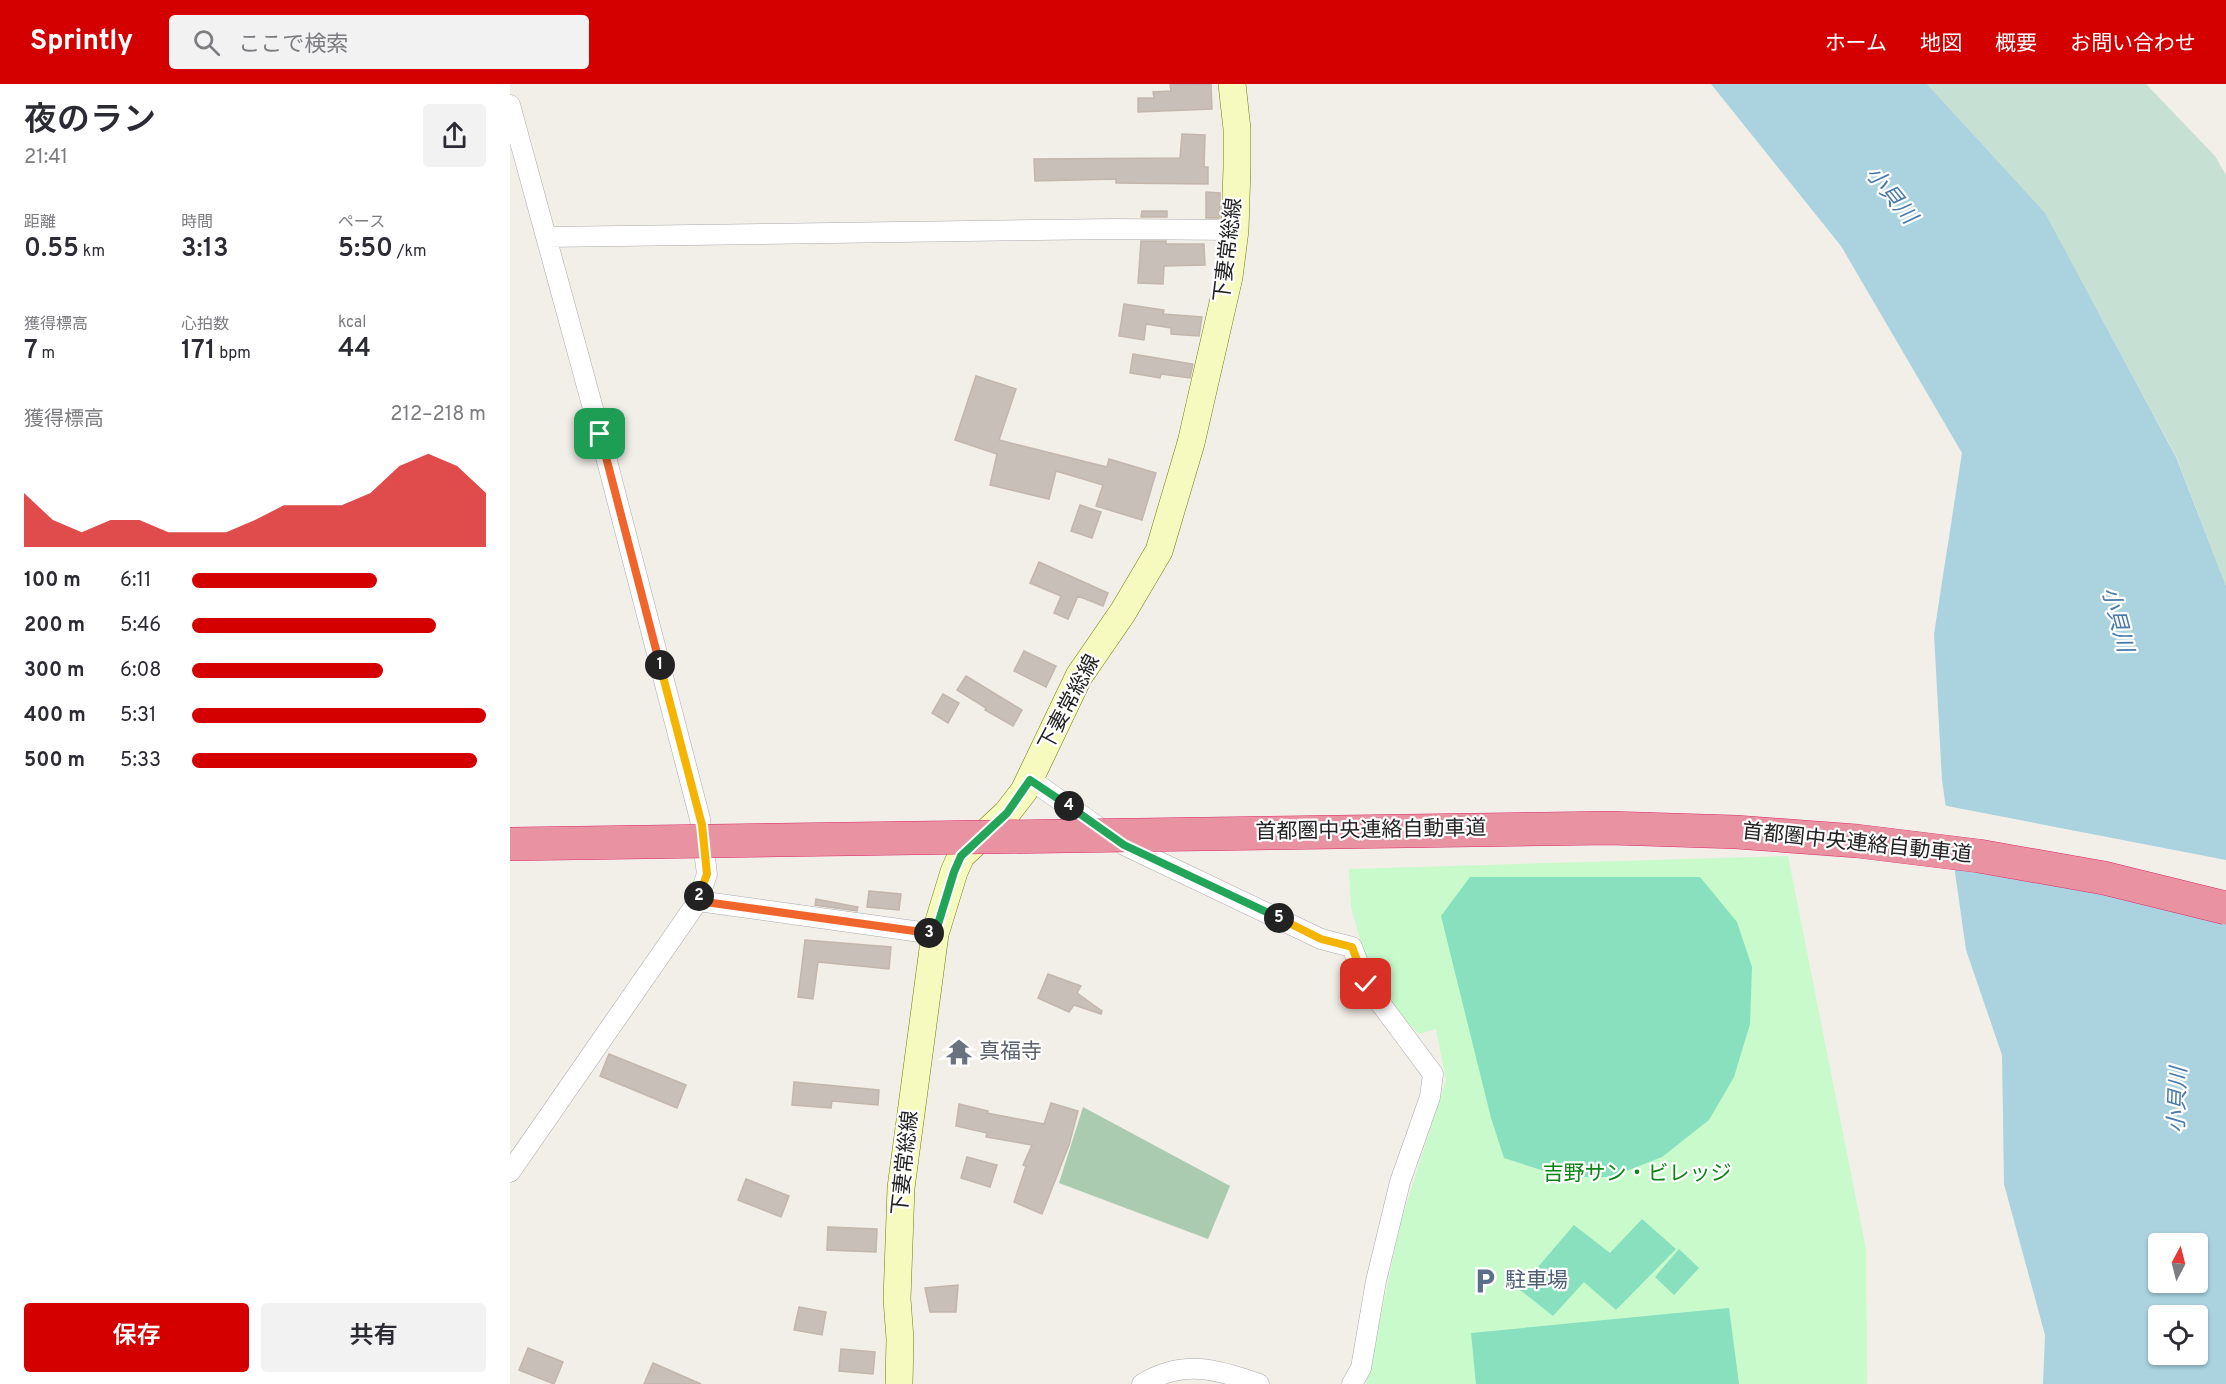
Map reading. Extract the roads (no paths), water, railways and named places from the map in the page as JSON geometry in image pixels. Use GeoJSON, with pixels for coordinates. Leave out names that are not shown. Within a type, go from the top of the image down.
{"type":"FeatureCollection","features":[{"type":"Feature","properties":{"kind":"highway","name":"首都圏中央連絡自動車道"},"geometry":{"type":"LineString","coordinates":[[510,843],[1610,828],[1736,832],[1857,841],[1979,856],[2104,878],[2226,908]]}},
{"type":"Feature","properties":{"kind":"main road","name":"下妻常総線"},"geometry":{"type":"LineString","coordinates":[[899,1384],[900,1339],[897,1299],[900,1188],[935,934],[961,856],[1007,813],[1030,780],[1079,676],[1123,612],[1159,551],[1191,442],[1229,277],[1235,230],[1237,148],[1232,84]]}},
{"type":"Feature","properties":{"kind":"street"},"geometry":{"type":"LineString","coordinates":[[510,105],[702,825],[707,874],[698,901],[510,1172]]}},
{"type":"Feature","properties":{"kind":"street"},"geometry":{"type":"LineString","coordinates":[[547,237],[1113,229],[1235,230]]}},
{"type":"Feature","properties":{"kind":"street"},"geometry":{"type":"LineString","coordinates":[[1030,780],[1124,845],[1321,939],[1352,947],[1366,984],[1433,1074],[1430,1097],[1400,1182],[1376,1281],[1361,1368],[1352,1384]]}},
{"type":"Feature","properties":{"kind":"street"},"geometry":{"type":"LineString","coordinates":[[698,901],[935,934]]}},
{"type":"Feature","properties":{"kind":"street"},"geometry":{"type":"LineString","coordinates":[[1142,1384],[1160,1374],[1199,1368],[1232,1374],[1259,1384]]}},
{"type":"Feature","properties":{"kind":"water","name":"小貝川"},"geometry":{"type":"Polygon","coordinates":[[[1711,84],[1927,84],[2045,213],[2176,457],[2226,586],[2226,1384],[2043,1384],[2045,1335],[2004,1184],[2002,1055],[1966,950],[1942,780],[1934,634],[1962,453],[1841,246],[1711,84]]]}},
{"type":"Feature","properties":{"kind":"place","name":"真福寺"},"geometry":{"type":"Point","coordinates":[959,1052]}},
{"type":"Feature","properties":{"kind":"place","name":"駐車場"},"geometry":{"type":"Point","coordinates":[1485,1281]}},
{"type":"Feature","properties":{"kind":"park label","name":"吉野サン・ビレッジ"},"geometry":{"type":"Point","coordinates":[1637,1174]}}]}
